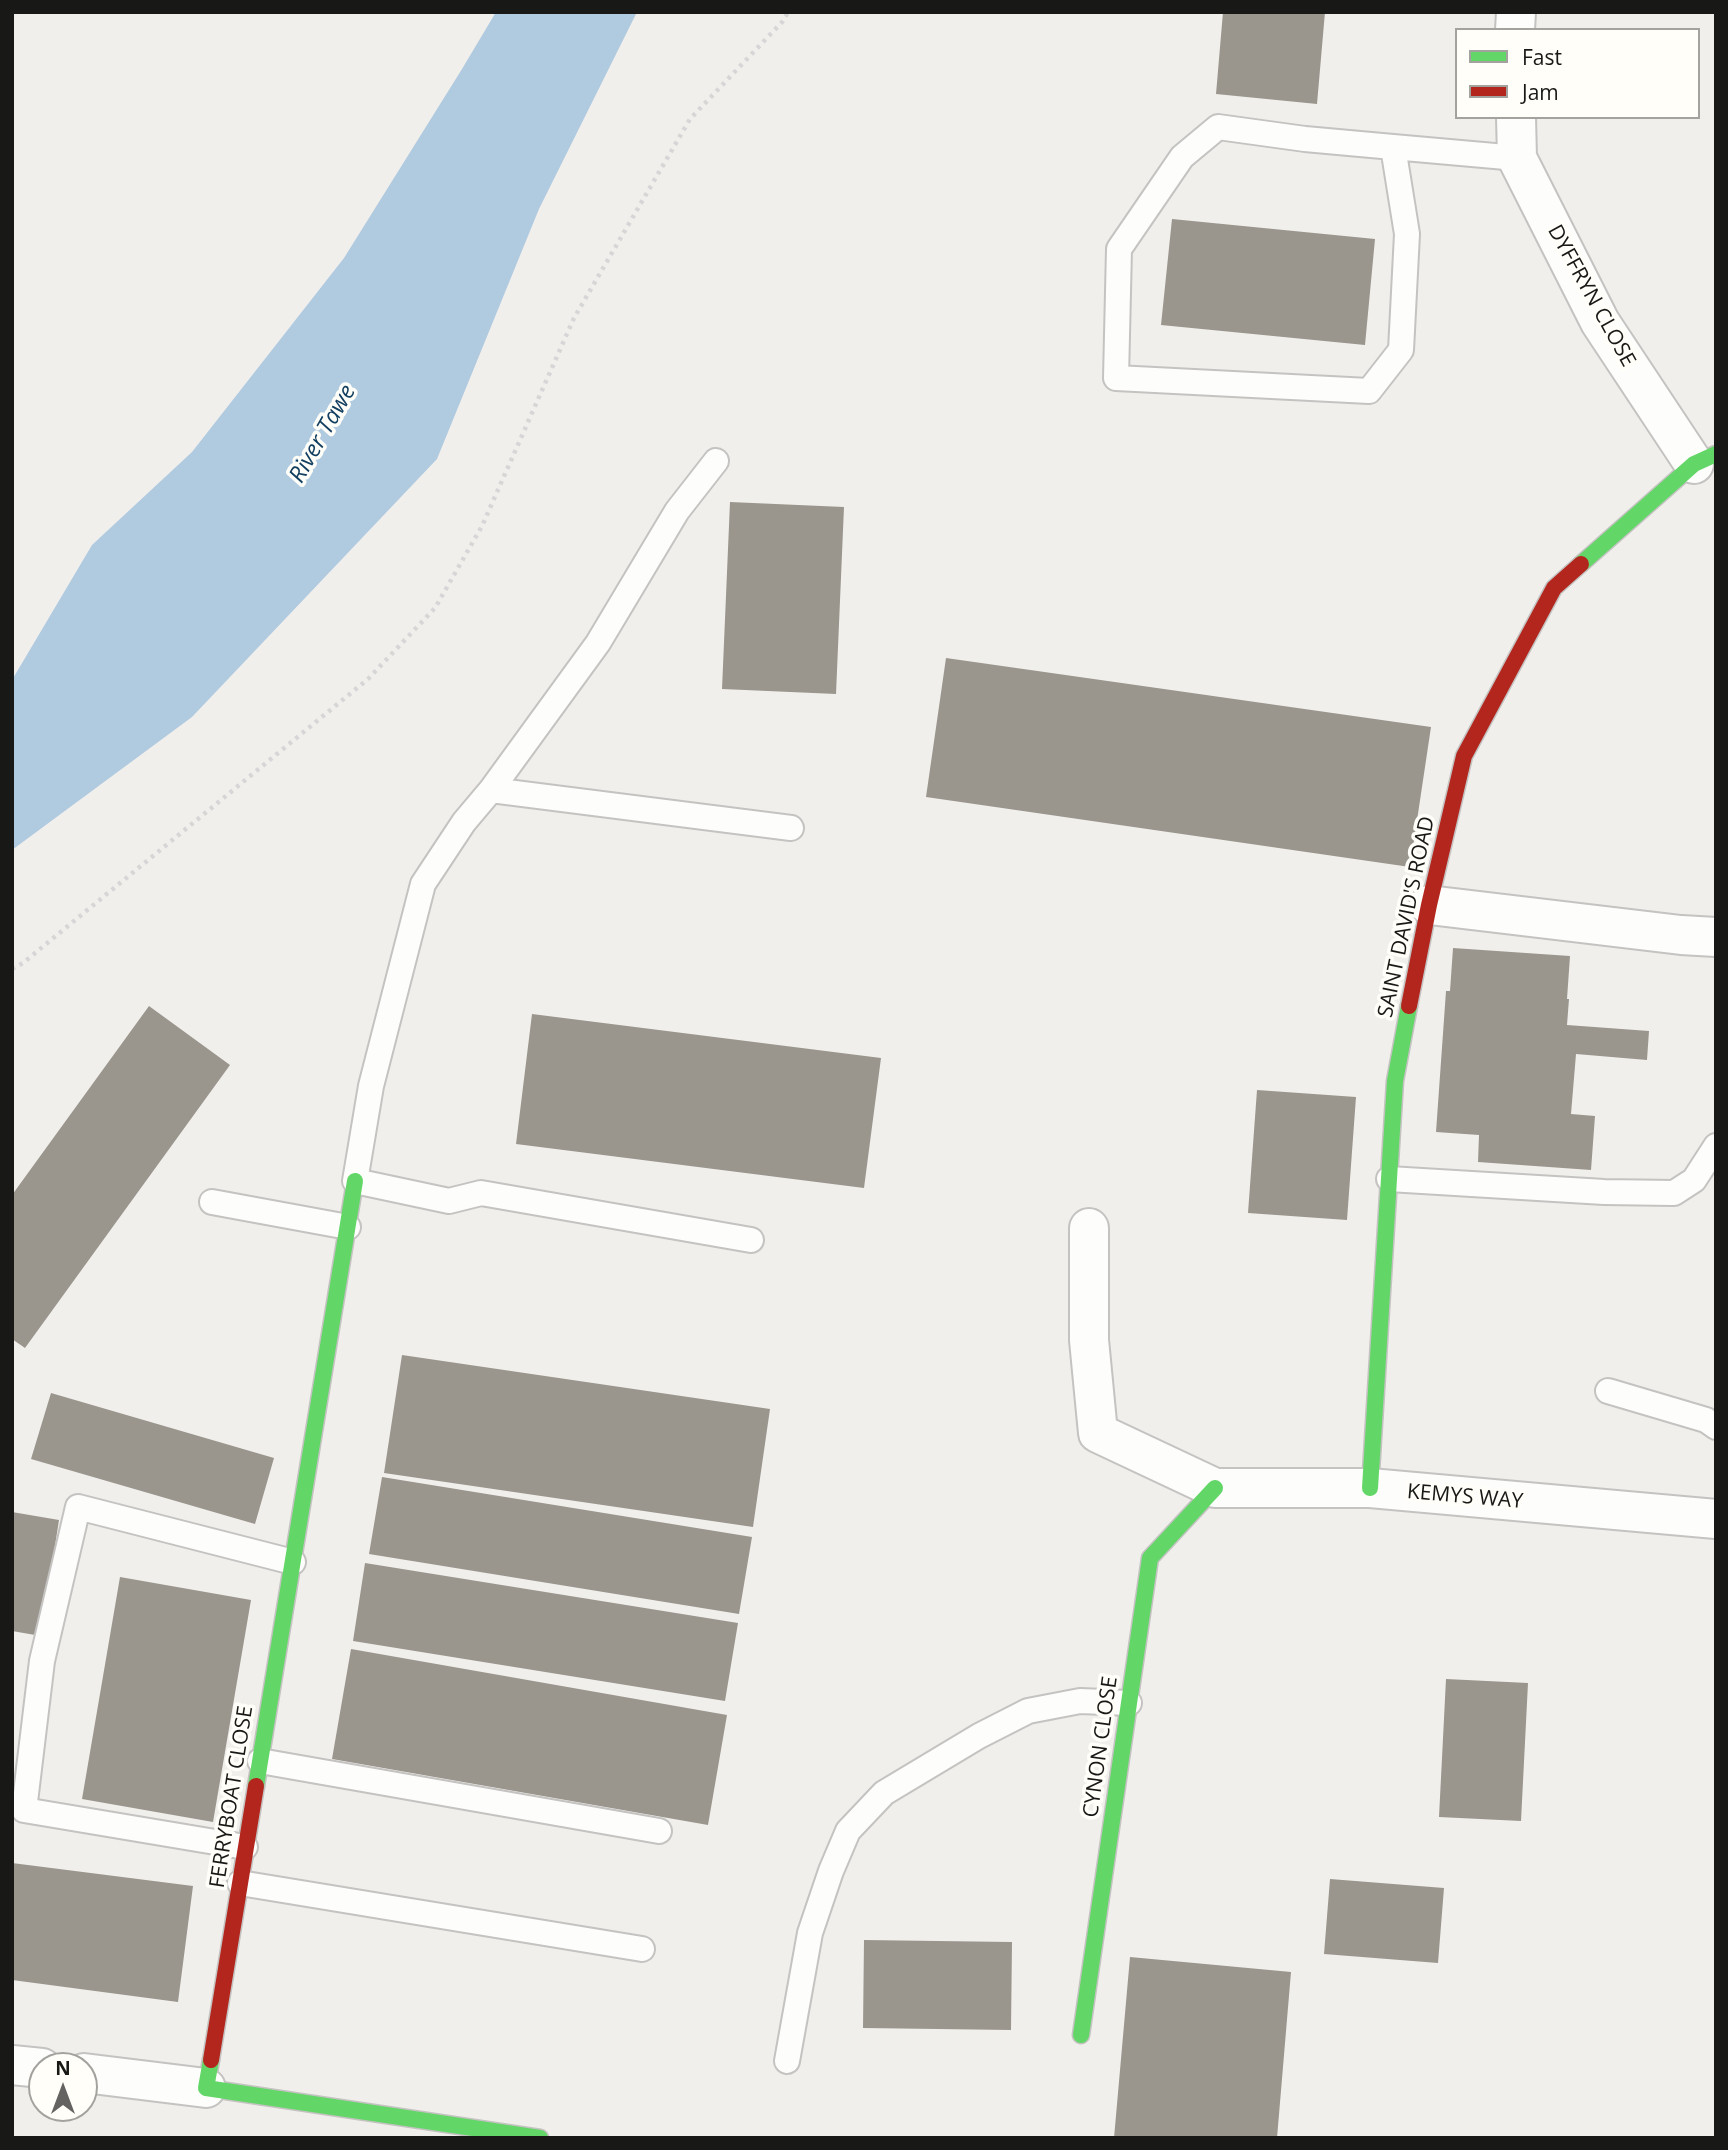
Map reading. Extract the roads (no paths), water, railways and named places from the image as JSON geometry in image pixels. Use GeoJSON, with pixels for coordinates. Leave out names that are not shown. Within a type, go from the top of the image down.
{"type":"FeatureCollection","features":[{"type":"Feature","properties":{"kind":"street","name":"DYFFRYN CLOSE"},"geometry":{"type":"LineString","coordinates":[[1516,119],[1517,158],[1600,322],[1705,459]]}},
{"type":"Feature","properties":{"kind":"street","name":"SAINT DAVID'S ROAD"},"geometry":{"type":"LineString","coordinates":[[1370,1489],[1395,1081],[1429,905],[1464,756],[1554,589],[1705,459]]}},
{"type":"Feature","properties":{"kind":"street"},"geometry":{"type":"LineString","coordinates":[[1429,905],[1681,936],[1716,937]]}},
{"type":"Feature","properties":{"kind":"street","name":"FERRYBOAT CLOSE"},"geometry":{"type":"LineString","coordinates":[[206,2088],[355,1181]]}},
{"type":"Feature","properties":{"kind":"street"},"geometry":{"type":"LineString","coordinates":[[1089,1228],[1089,1340],[1098,1433],[1214,1489]]}},
{"type":"Feature","properties":{"kind":"street","name":"KEMYS WAY"},"geometry":{"type":"LineString","coordinates":[[1214,1489],[1370,1489],[1716,1519]]}},
{"type":"Feature","properties":{"kind":"street","name":"CYNON CLOSE"},"geometry":{"type":"LineString","coordinates":[[1081,2035],[1150,1558],[1214,1489]]}},
{"type":"Feature","properties":{"kind":"street"},"geometry":{"type":"LineString","coordinates":[[98,2075],[206,2088],[374,2126],[540,2138]]}},
{"type":"Feature","properties":{"kind":"lane"},"geometry":{"type":"LineString","coordinates":[[1393,147],[1407,234],[1401,350],[1369,391],[1115,378],[1119,249],[1182,157],[1218,127],[1305,139],[1517,158]]}},
{"type":"Feature","properties":{"kind":"lane"},"geometry":{"type":"LineString","coordinates":[[716,461],[677,511],[598,643],[491,790],[464,822],[423,884],[371,1086],[355,1181],[449,1202],[481,1193],[751,1240]]}},
{"type":"Feature","properties":{"kind":"lane"},"geometry":{"type":"LineString","coordinates":[[491,790],[791,828]]}},
{"type":"Feature","properties":{"kind":"lane"},"geometry":{"type":"LineString","coordinates":[[1389,1179],[1604,1192],[1674,1193],[1694,1180],[1716,1146]]}},
{"type":"Feature","properties":{"kind":"lane"},"geometry":{"type":"LineString","coordinates":[[212,1202],[348,1227]]}},
{"type":"Feature","properties":{"kind":"lane"},"geometry":{"type":"LineString","coordinates":[[1608,1391],[1706,1420],[1716,1427]]}},
{"type":"Feature","properties":{"kind":"lane"},"geometry":{"type":"LineString","coordinates":[[245,1847],[24,1810],[43,1661],[78,1507],[293,1562]]}},
{"type":"Feature","properties":{"kind":"lane"},"geometry":{"type":"LineString","coordinates":[[787,2061],[810,1933],[831,1871],[848,1831],[884,1793],[1028,1710],[1080,1702],[1129,1703]]}},
{"type":"Feature","properties":{"kind":"lane"},"geometry":{"type":"LineString","coordinates":[[260,1761],[659,1831]]}},
{"type":"Feature","properties":{"kind":"lane"},"geometry":{"type":"LineString","coordinates":[[240,1883],[642,1949]]}},
{"type":"Feature","properties":{"kind":"water","name":"River Tawe"},"geometry":{"type":"Polygon","coordinates":[[[496,12],[637,12],[539,209],[437,459],[192,717],[12,850],[12,680],[92,545],[192,452],[344,258],[496,12]]]}}]}
